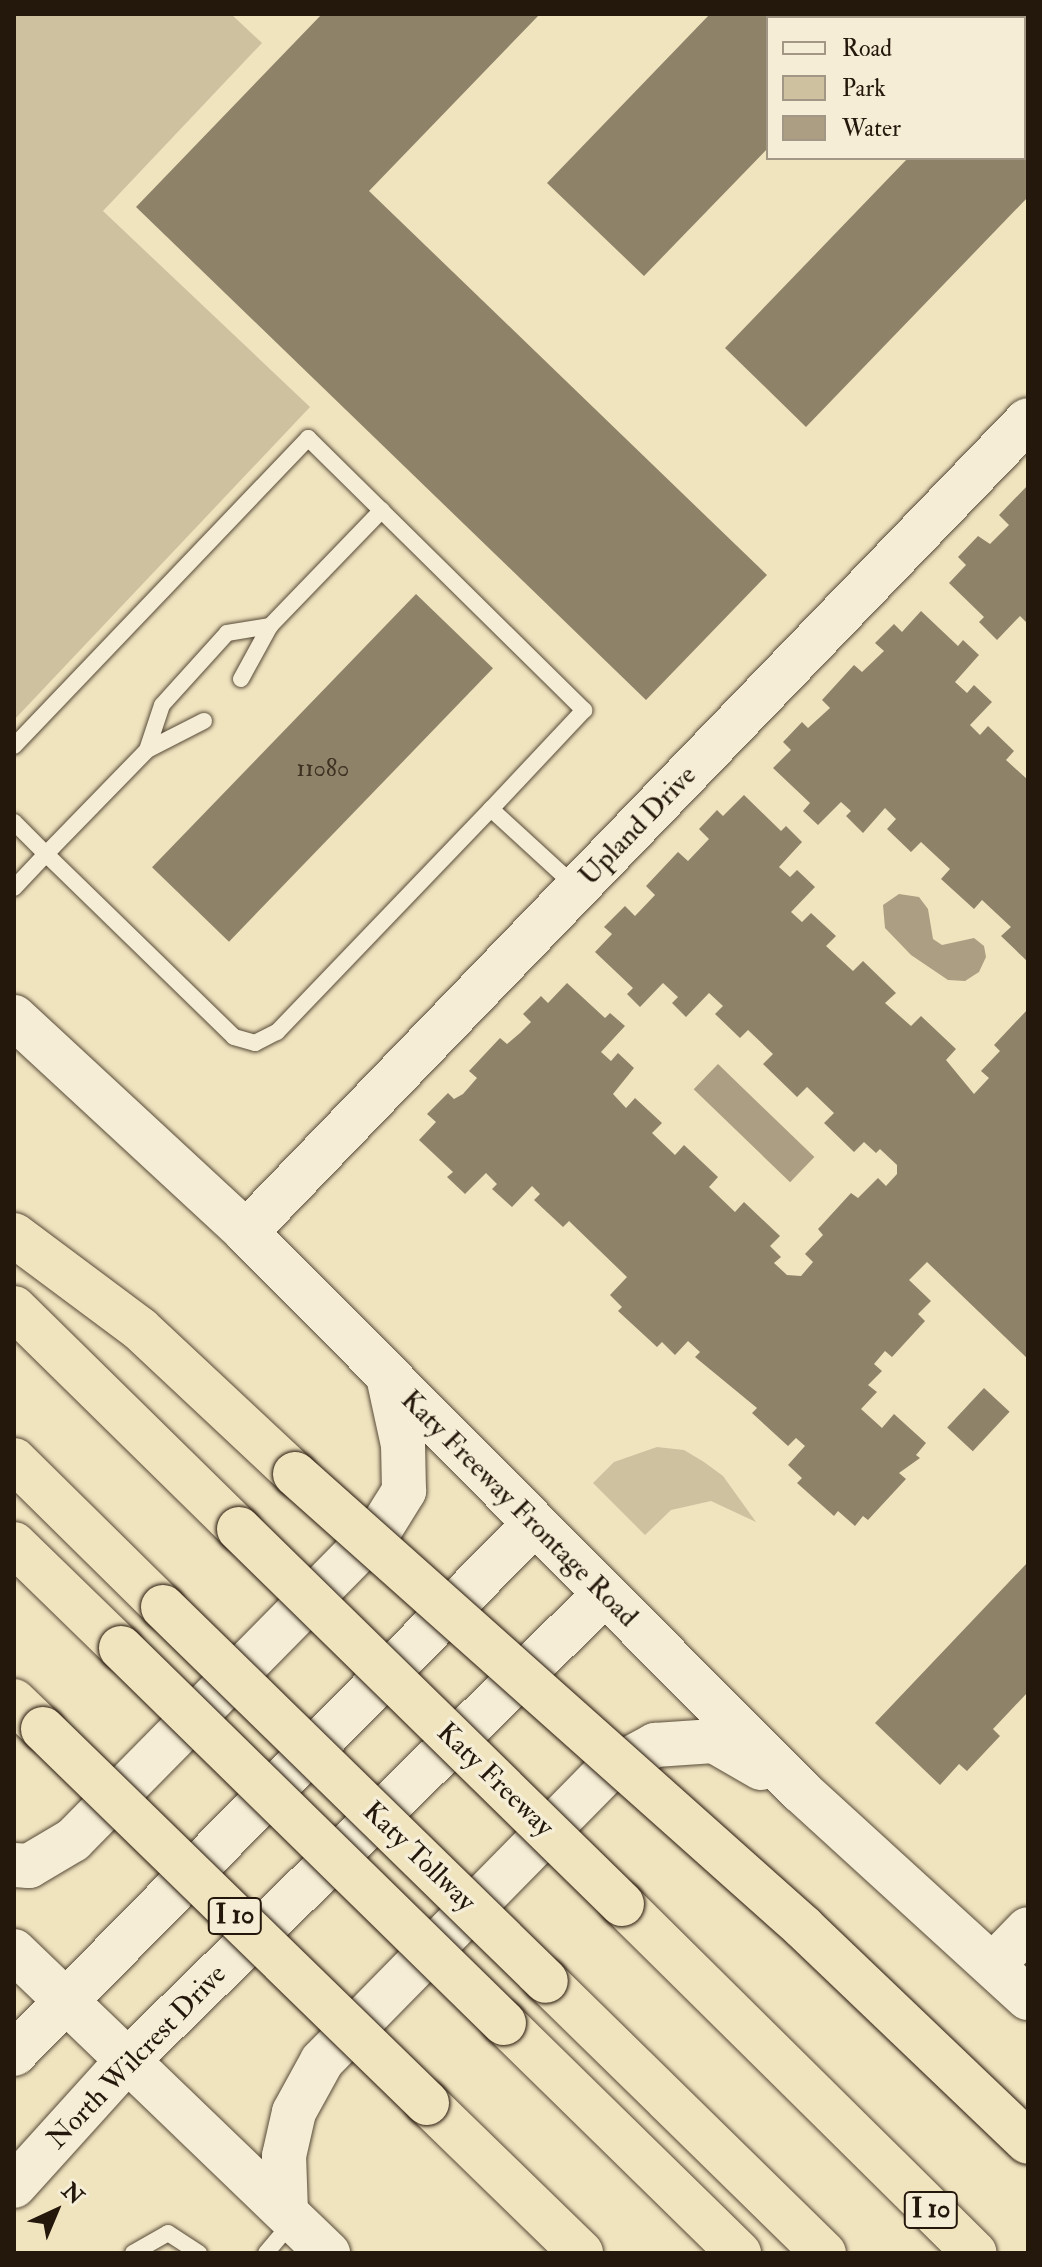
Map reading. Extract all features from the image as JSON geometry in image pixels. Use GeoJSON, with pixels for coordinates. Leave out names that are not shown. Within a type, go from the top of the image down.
{"type":"FeatureCollection","features":[{"type":"Feature","properties":{"kind":"highway"},"geometry":{"type":"LineString","coordinates":[[14,1235],[140,1329],[295,1474],[792,1917],[1028,2142]]}},
{"type":"Feature","properties":{"kind":"highway","name":"Katy Freeway"},"geometry":{"type":"LineString","coordinates":[[14,1308],[975,2253]]}},
{"type":"Feature","properties":{"kind":"highway","name":"Katy Tollway"},"geometry":{"type":"LineString","coordinates":[[14,1460],[824,2253]]}},
{"type":"Feature","properties":{"kind":"highway","name":"Katy Tollway"},"geometry":{"type":"LineString","coordinates":[[14,1544],[739,2253]]}},
{"type":"Feature","properties":{"kind":"highway","name":"I 10"},"geometry":{"type":"LineString","coordinates":[[28,1715],[581,2253]]}},
{"type":"Feature","properties":{"kind":"highway"},"geometry":{"type":"LineString","coordinates":[[887,2166],[992,2253]]}},
{"type":"Feature","properties":{"kind":"main road","name":"Upland Drive"},"geometry":{"type":"LineString","coordinates":[[246,1232],[1028,420]]}},
{"type":"Feature","properties":{"kind":"main road","name":"Katy Freeway Frontage Road"},"geometry":{"type":"LineString","coordinates":[[14,1017],[246,1232],[389,1381],[801,1791],[1028,1998]]}},
{"type":"Feature","properties":{"kind":"main road"},"geometry":{"type":"LineString","coordinates":[[14,1865],[29,1866],[73,1840],[381,1528],[404,1491],[403,1445],[389,1381]]}},
{"type":"Feature","properties":{"kind":"main road"},"geometry":{"type":"LineString","coordinates":[[14,2054],[534,1524]]}},
{"type":"Feature","properties":{"kind":"main road","name":"North Wilcrest Drive"},"geometry":{"type":"LineString","coordinates":[[14,2186],[128,2060],[605,1594]]}},
{"type":"Feature","properties":{"kind":"main road"},"geometry":{"type":"LineString","coordinates":[[290,2216],[284,2156],[294,2112],[322,2061],[607,1771],[655,1745],[714,1741],[801,1791]]}},
{"type":"Feature","properties":{"kind":"main road"},"geometry":{"type":"LineString","coordinates":[[993,1965],[1028,1929]]}},
{"type":"Feature","properties":{"kind":"main road"},"geometry":{"type":"LineString","coordinates":[[14,1951],[328,2253]]}},
{"type":"Feature","properties":{"kind":"lane"},"geometry":{"type":"LineString","coordinates":[[14,746],[308,438],[584,710],[277,1032],[255,1043],[234,1037],[14,822]]}},
{"type":"Feature","properties":{"kind":"lane"},"geometry":{"type":"LineString","coordinates":[[241,679],[270,626],[382,510]]}},
{"type":"Feature","properties":{"kind":"lane"},"geometry":{"type":"LineString","coordinates":[[147,750],[162,705],[227,633],[270,626]]}},
{"type":"Feature","properties":{"kind":"lane"},"geometry":{"type":"LineString","coordinates":[[14,888],[147,750],[204,721]]}},
{"type":"Feature","properties":{"kind":"lane"},"geometry":{"type":"LineString","coordinates":[[491,809],[578,889]]}},
{"type":"Feature","properties":{"kind":"lane"},"geometry":{"type":"LineString","coordinates":[[266,2253],[290,2216]]}},
{"type":"Feature","properties":{"kind":"lane"},"geometry":{"type":"LineString","coordinates":[[133,2253],[168,2233],[199,2253]]}},
{"type":"Feature","properties":{"kind":"green space"},"geometry":{"type":"Polygon","coordinates":[[[14,14],[231,14],[262,43],[103,211],[310,407],[14,720],[14,14]]]}},
{"type":"Feature","properties":{"kind":"green space"},"geometry":{"type":"Polygon","coordinates":[[[657,1447],[684,1450],[723,1476],[756,1522],[711,1501],[671,1510],[645,1535],[593,1483],[614,1462],[657,1447]]]}},
{"type":"Feature","properties":{"kind":"water"},"geometry":{"type":"Polygon","coordinates":[[[899,894],[919,897],[928,909],[933,939],[942,945],[974,938],[984,946],[986,957],[979,972],[965,981],[948,980],[911,955],[885,928],[883,905],[899,894]]]}},
{"type":"Feature","properties":{"kind":"water"},"geometry":{"type":"Polygon","coordinates":[[[718,1064],[814,1157],[790,1182],[694,1089],[718,1064]]]}},
{"type":"Feature","properties":{"kind":"building"},"geometry":{"type":"Polygon","coordinates":[[[322,14],[540,14],[369,191],[767,575],[646,700],[136,207],[322,14]]]}},
{"type":"Feature","properties":{"kind":"building"},"geometry":{"type":"Polygon","coordinates":[[[710,14],[898,14],[766,16],[766,150],[644,276],[547,183],[710,14]]]}},
{"type":"Feature","properties":{"kind":"building"},"geometry":{"type":"Polygon","coordinates":[[[1026,146],[1028,197],[806,427],[725,348],[906,160],[1026,160],[1026,146]]]}},
{"type":"Feature","properties":{"kind":"building"},"geometry":{"type":"Polygon","coordinates":[[[1028,485],[1028,624],[1020,616],[997,640],[979,622],[984,617],[949,583],[966,565],[958,557],[978,536],[990,544],[1009,525],[999,515],[1028,485]]]}},
{"type":"Feature","properties":{"kind":"building"},"geometry":{"type":"Polygon","coordinates":[[[416,594],[493,668],[229,942],[152,867],[416,594]]]}},
{"type":"Feature","properties":{"kind":"building"},"geometry":{"type":"Polygon","coordinates":[[[921,611],[958,646],[963,640],[979,655],[955,682],[967,693],[974,685],[992,702],[970,725],[980,735],[988,726],[1014,751],[1006,760],[1028,780],[1028,962],[1001,936],[1011,927],[982,900],[974,909],[941,879],[950,869],[921,842],[911,852],[887,829],[896,819],[885,808],[863,833],[846,816],[851,811],[841,802],[818,825],[803,811],[810,803],[773,768],[791,750],[783,742],[802,722],[808,728],[830,708],[822,700],[854,665],[862,672],[884,651],[875,643],[894,624],[902,632],[921,611]]]}},
{"type":"Feature","properties":{"kind":"building"},"geometry":{"type":"Polygon","coordinates":[[[744,795],[781,831],[786,826],[802,842],[779,867],[790,877],[797,870],[815,887],[791,912],[802,922],[811,913],[836,936],[826,946],[853,971],[863,961],[896,993],[885,1003],[911,1026],[921,1016],[956,1049],[946,1060],[974,1094],[989,1078],[981,1071],[1000,1051],[994,1045],[1028,1009],[1028,1359],[927,1262],[909,1280],[931,1301],[918,1314],[925,1321],[892,1357],[885,1351],[874,1364],[882,1371],[868,1385],[877,1392],[861,1409],[882,1428],[894,1414],[926,1443],[916,1455],[920,1458],[899,1473],[906,1479],[868,1520],[863,1516],[855,1526],[838,1511],[834,1516],[797,1483],[802,1478],[788,1465],[805,1446],[796,1438],[788,1446],[752,1413],[757,1408],[695,1357],[700,1352],[688,1341],[675,1355],[662,1342],[657,1347],[618,1311],[622,1307],[610,1295],[627,1277],[569,1221],[563,1227],[534,1200],[540,1194],[532,1186],[512,1207],[492,1189],[497,1184],[486,1173],[465,1194],[447,1177],[453,1172],[419,1140],[436,1122],[427,1114],[448,1093],[454,1099],[463,1094],[477,1078],[469,1071],[500,1038],[507,1044],[531,1022],[523,1014],[541,996],[548,1003],[567,983],[605,1018],[610,1013],[625,1026],[601,1052],[611,1061],[618,1053],[634,1068],[613,1094],[626,1108],[635,1098],[662,1123],[652,1133],[675,1155],[684,1145],[718,1177],[709,1187],[735,1212],[744,1202],[780,1236],[770,1246],[781,1257],[774,1263],[787,1275],[801,1276],[813,1262],[805,1254],[823,1235],[818,1229],[851,1193],[858,1198],[878,1178],[886,1186],[897,1174],[897,1165],[880,1149],[876,1153],[864,1142],[854,1152],[824,1123],[834,1113],[807,1087],[797,1097],[763,1064],[773,1054],[748,1030],[740,1038],[715,1014],[723,1006],[709,993],[686,1017],[672,1003],[678,997],[663,983],[640,1007],[627,994],[633,988],[595,952],[612,934],[604,927],[625,906],[635,916],[655,895],[646,886],[678,852],[688,861],[709,839],[699,829],[717,810],[723,816],[744,795]]]}},
{"type":"Feature","properties":{"kind":"building"},"geometry":{"type":"Polygon","coordinates":[[[984,1388],[1010,1412],[973,1451],[947,1427],[984,1388]]]}},
{"type":"Feature","properties":{"kind":"building"},"geometry":{"type":"Polygon","coordinates":[[[1028,1562],[1028,1692],[993,1729],[1000,1736],[967,1771],[959,1764],[940,1785],[875,1723],[1028,1562]]]}}]}
